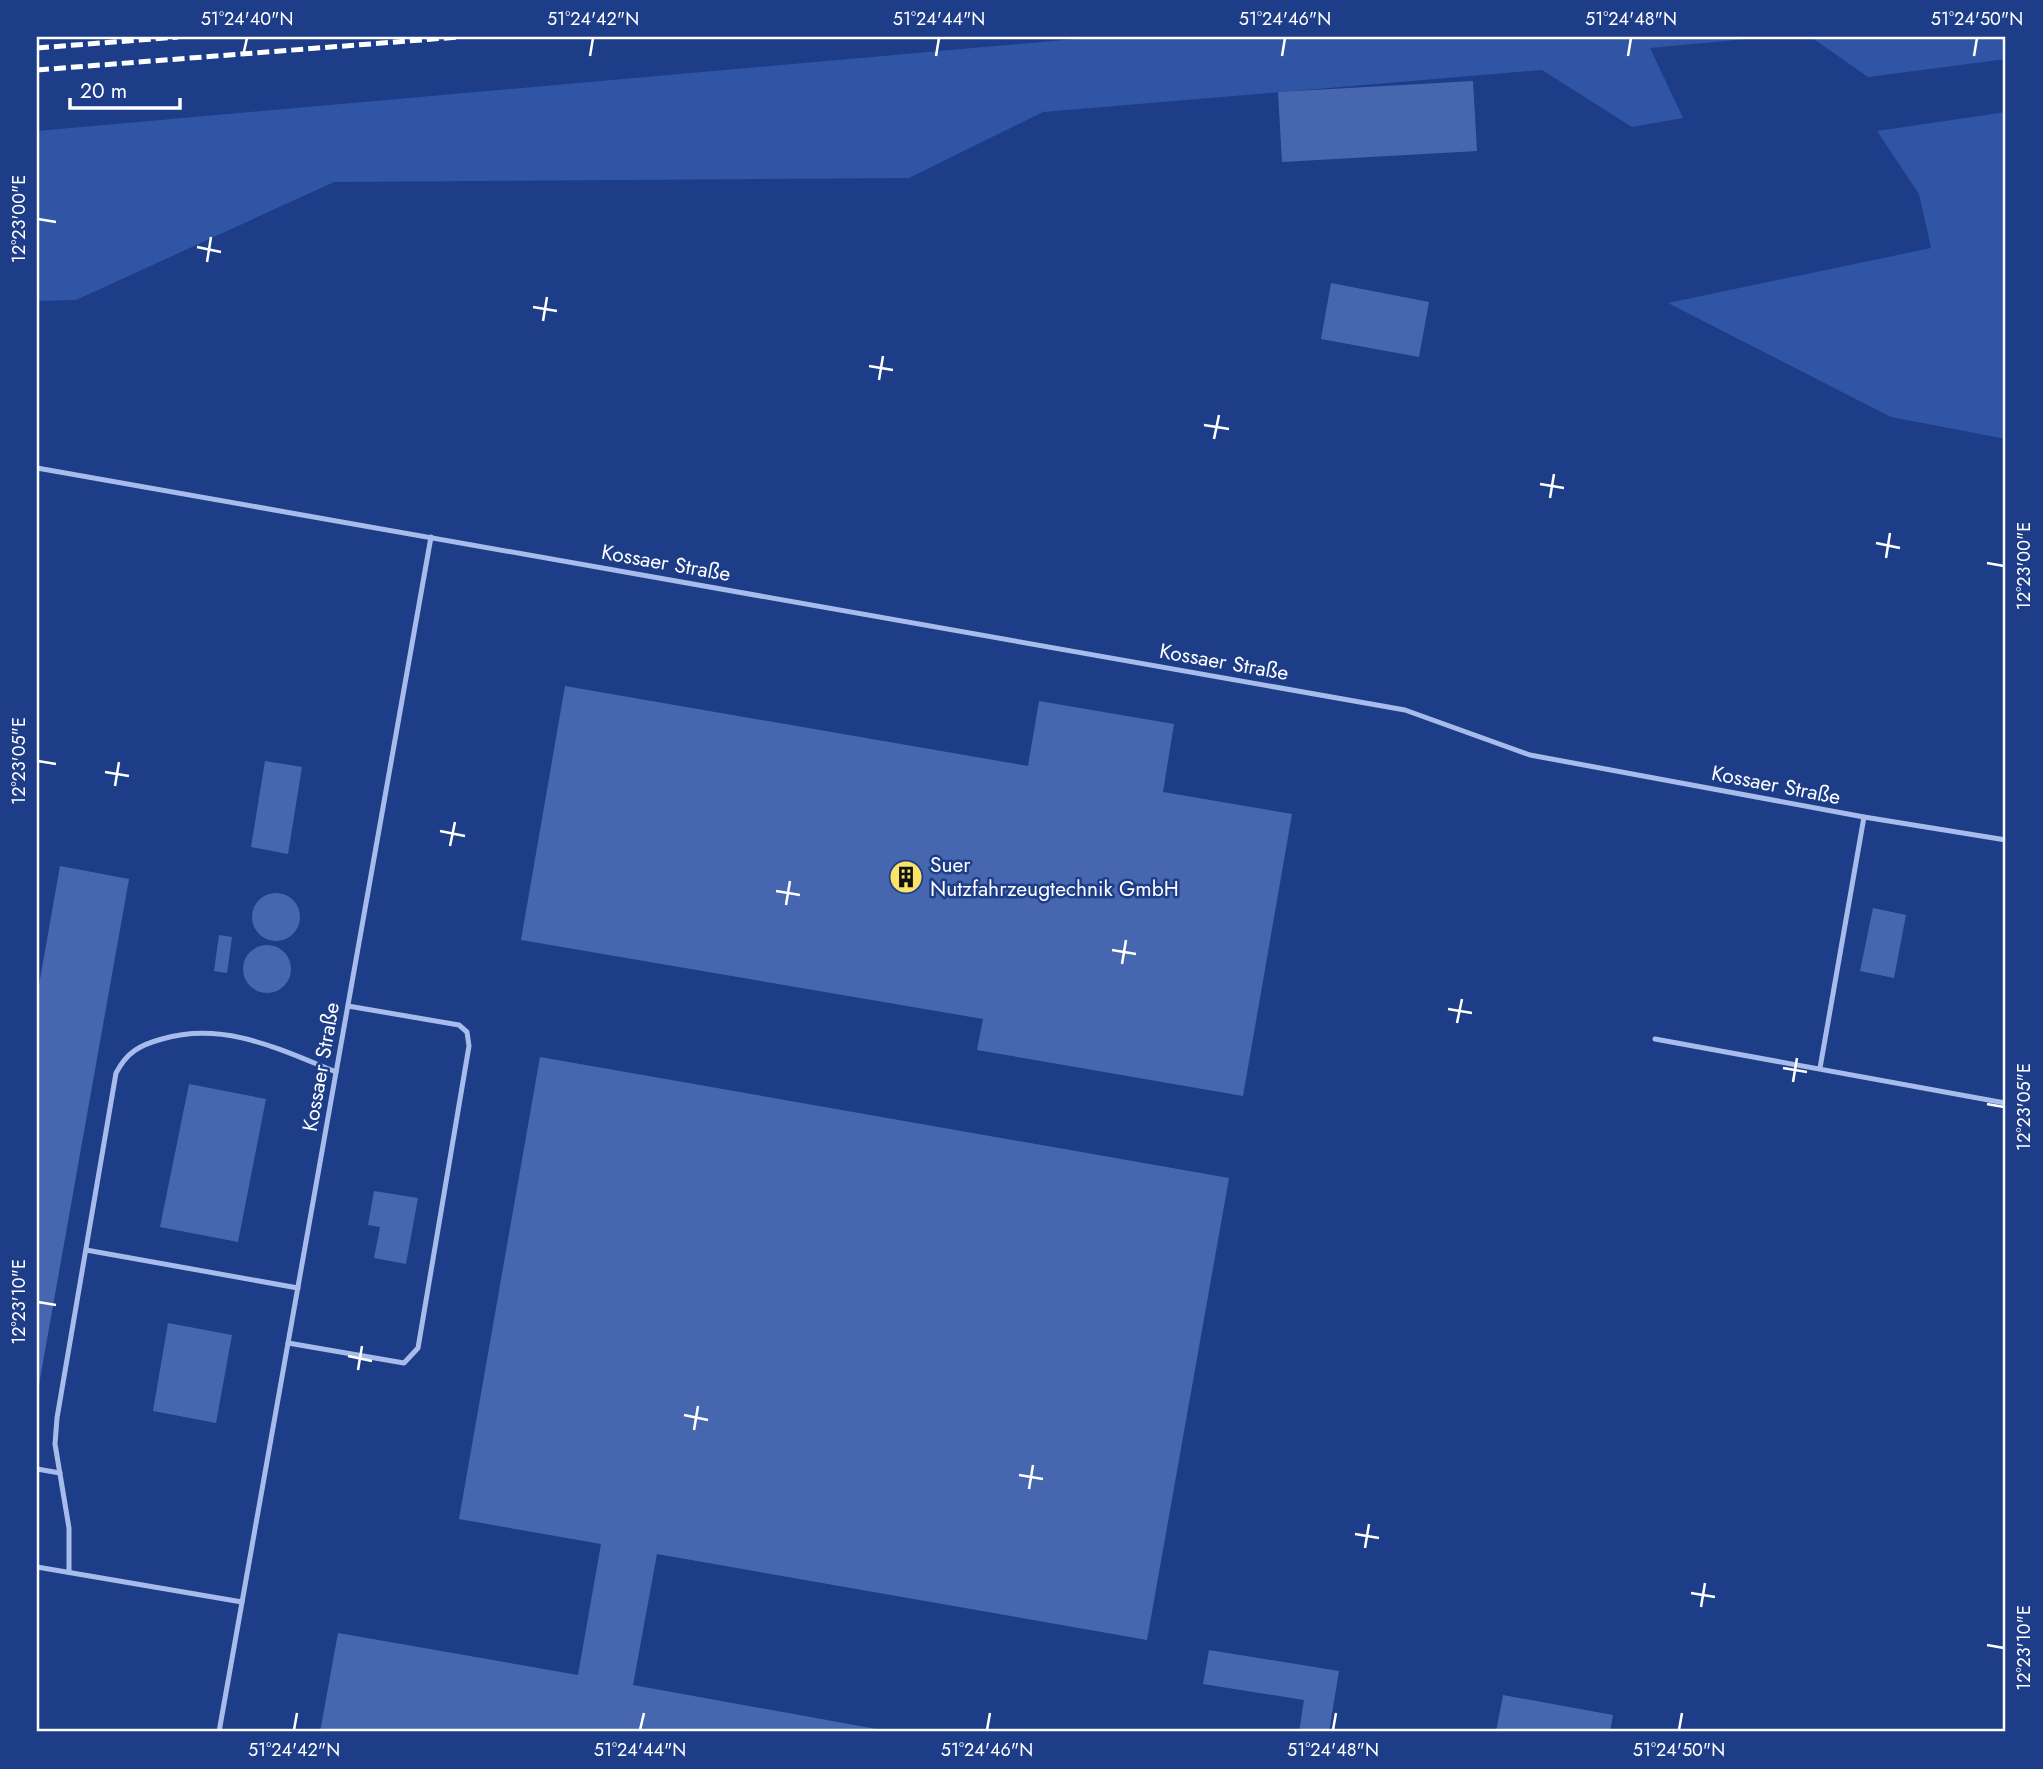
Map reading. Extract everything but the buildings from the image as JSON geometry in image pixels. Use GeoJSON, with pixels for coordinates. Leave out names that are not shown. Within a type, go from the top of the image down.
{"type":"FeatureCollection","features":[{"type":"Feature","properties":{"kind":"lane","name":"Kossaer Straße"},"geometry":{"type":"LineString","coordinates":[[37,468],[1405,710],[1530,755],[1864,817],[2006,840]]}},
{"type":"Feature","properties":{"kind":"lane","name":"Kossaer Straße"},"geometry":{"type":"LineString","coordinates":[[219,1732],[431,537]]}},
{"type":"Feature","properties":{"kind":"lane"},"geometry":{"type":"LineString","coordinates":[[1819,1068],[1864,817]]}},
{"type":"Feature","properties":{"kind":"lane"},"geometry":{"type":"LineString","coordinates":[[288,1343],[404,1363],[418,1348],[421,1334],[470,1046],[467,1032],[459,1025],[348,1006]]}},
{"type":"Feature","properties":{"kind":"lane"},"geometry":{"type":"LineString","coordinates":[[69,1573],[69,1528],[55,1444],[57,1418],[116,1073],[125,1057],[143,1044],[177,1035],[210,1031],[268,1044],[336,1072]]}},
{"type":"Feature","properties":{"kind":"lane"},"geometry":{"type":"LineString","coordinates":[[1655,1039],[2005,1103]]}},
{"type":"Feature","properties":{"kind":"lane"},"geometry":{"type":"LineString","coordinates":[[86,1250],[298,1288]]}},
{"type":"Feature","properties":{"kind":"lane"},"geometry":{"type":"LineString","coordinates":[[37,1469],[60,1473]]}},
{"type":"Feature","properties":{"kind":"lane"},"geometry":{"type":"LineString","coordinates":[[37,1567],[242,1602]]}},
{"type":"Feature","properties":{"kind":"shaded area"},"geometry":{"type":"Polygon","coordinates":[[[1097,37],[1768,37],[1650,48],[1683,118],[1632,127],[1542,70],[1043,112],[909,178],[334,182],[76,300],[37,301],[37,131],[1097,37]]]}},
{"type":"Feature","properties":{"kind":"shaded area"},"geometry":{"type":"Polygon","coordinates":[[[1811,37],[2006,37],[2006,59],[1868,77],[1811,37]]]}},
{"type":"Feature","properties":{"kind":"shaded area"},"geometry":{"type":"Polygon","coordinates":[[[2006,112],[2006,439],[1891,417],[1668,303],[1931,248],[1919,194],[1877,131],[2006,112]]]}},
{"type":"Feature","properties":{"kind":"railway"},"geometry":{"type":"LineString","coordinates":[[37,48],[178,37]]}},
{"type":"Feature","properties":{"kind":"railway"},"geometry":{"type":"LineString","coordinates":[[37,70],[459,37]]}},
{"type":"Feature","properties":{"kind":"place","name":"Suer Nutzfahrzeugtechnik GmbH"},"geometry":{"type":"Point","coordinates":[906,877]}}]}
